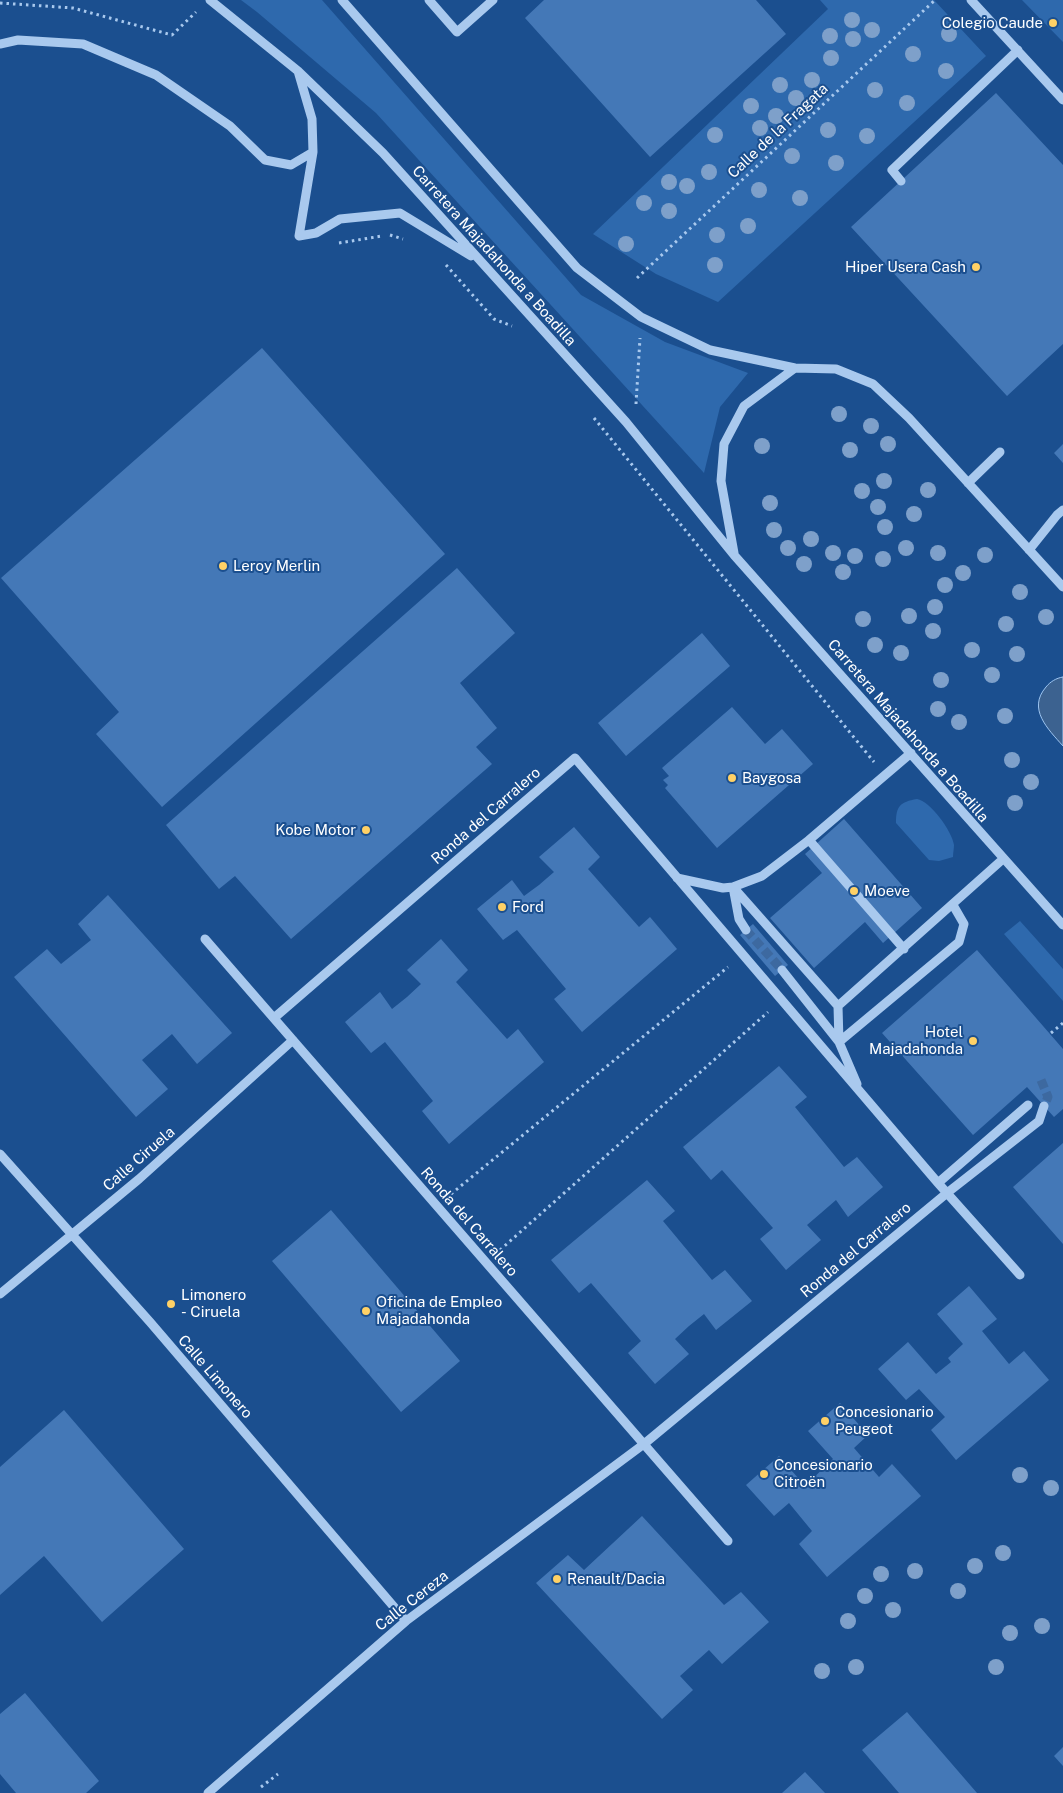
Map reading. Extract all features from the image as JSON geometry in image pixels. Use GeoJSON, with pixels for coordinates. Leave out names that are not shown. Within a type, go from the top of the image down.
{"type":"FeatureCollection","features":[{"type":"Feature","properties":{"kind":"street","name":"Carretera Majadahonda a Boadilla"},"geometry":{"type":"LineString","coordinates":[[210,0],[298,71],[383,153],[626,422],[734,555],[1063,925]]}},
{"type":"Feature","properties":{"kind":"street"},"geometry":{"type":"LineString","coordinates":[[342,0],[577,268],[641,317],[710,350],[795,368],[836,369],[873,384],[909,418],[1063,587]]}},
{"type":"Feature","properties":{"kind":"street"},"geometry":{"type":"LineString","coordinates":[[429,0],[458,32],[493,0]]}},
{"type":"Feature","properties":{"kind":"street"},"geometry":{"type":"LineString","coordinates":[[971,0],[1063,100]]}},
{"type":"Feature","properties":{"kind":"street"},"geometry":{"type":"LineString","coordinates":[[0,44],[18,40],[84,44],[156,75],[230,126],[265,160],[291,165],[313,152]]}},
{"type":"Feature","properties":{"kind":"street"},"geometry":{"type":"LineString","coordinates":[[901,181],[892,170],[1018,50]]}},
{"type":"Feature","properties":{"kind":"street"},"geometry":{"type":"LineString","coordinates":[[298,71],[312,119],[313,152],[299,236],[316,233],[340,219],[400,213],[480,261]]}},
{"type":"Feature","properties":{"kind":"street"},"geometry":{"type":"LineString","coordinates":[[734,555],[721,481],[724,444],[744,406],[795,368]]}},
{"type":"Feature","properties":{"kind":"street"},"geometry":{"type":"LineString","coordinates":[[968,484],[1000,452]]}},
{"type":"Feature","properties":{"kind":"street"},"geometry":{"type":"LineString","coordinates":[[1029,550],[1063,510]]}},
{"type":"Feature","properties":{"kind":"street"},"geometry":{"type":"LineString","coordinates":[[677,878],[723,888],[733,887],[762,876],[809,840],[911,754]]}},
{"type":"Feature","properties":{"kind":"street","name":"Ronda del Carralero"},"geometry":{"type":"LineString","coordinates":[[274,1018],[575,758],[938,1184],[1020,1275]]}},
{"type":"Feature","properties":{"kind":"street"},"geometry":{"type":"LineString","coordinates":[[809,840],[904,949]]}},
{"type":"Feature","properties":{"kind":"street"},"geometry":{"type":"LineString","coordinates":[[733,887],[838,1006],[1003,859]]}},
{"type":"Feature","properties":{"kind":"street"},"geometry":{"type":"LineString","coordinates":[[733,887],[738,919],[746,930]]}},
{"type":"Feature","properties":{"kind":"street"},"geometry":{"type":"LineString","coordinates":[[782,970],[839,1042],[959,942],[964,924],[953,904]]}},
{"type":"Feature","properties":{"kind":"street","name":"Ronda del Carralero"},"geometry":{"type":"LineString","coordinates":[[205,939],[728,1541]]}},
{"type":"Feature","properties":{"kind":"street","name":"Ronda del Carralero"},"geometry":{"type":"LineString","coordinates":[[838,1006],[839,1042],[860,1092]]}},
{"type":"Feature","properties":{"kind":"street","name":"Calle Ciruela"},"geometry":{"type":"LineString","coordinates":[[0,1294],[139,1179],[293,1040]]}},
{"type":"Feature","properties":{"kind":"street"},"geometry":{"type":"LineString","coordinates":[[938,1184],[1028,1105]]}},
{"type":"Feature","properties":{"kind":"street"},"geometry":{"type":"LineString","coordinates":[[947,1193],[1039,1121],[1044,1106]]}},
{"type":"Feature","properties":{"kind":"street","name":"Calle Limonero"},"geometry":{"type":"LineString","coordinates":[[0,1154],[150,1322],[406,1622]]}},
{"type":"Feature","properties":{"kind":"street","name":"Ronda del Carralero"},"geometry":{"type":"LineString","coordinates":[[644,1444],[947,1193]]}},
{"type":"Feature","properties":{"kind":"street","name":"Calle Cereza"},"geometry":{"type":"LineString","coordinates":[[208,1793],[406,1622],[644,1444]]}},
{"type":"Feature","properties":{"kind":"path","name":"Calle de la Fragata"},"geometry":{"type":"LineString","coordinates":[[637,278],[935,0]]}},
{"type":"Feature","properties":{"kind":"path"},"geometry":{"type":"LineString","coordinates":[[0,3],[73,8],[172,35],[200,7]]}},
{"type":"Feature","properties":{"kind":"path"},"geometry":{"type":"LineString","coordinates":[[316,233],[328,245],[392,234],[408,242]]}},
{"type":"Feature","properties":{"kind":"path"},"geometry":{"type":"LineString","coordinates":[[445,264],[494,319],[518,328]]}},
{"type":"Feature","properties":{"kind":"path"},"geometry":{"type":"LineString","coordinates":[[607,434],[636,415],[641,317]]}},
{"type":"Feature","properties":{"kind":"path"},"geometry":{"type":"LineString","coordinates":[[588,411],[885,776]]}},
{"type":"Feature","properties":{"kind":"path"},"geometry":{"type":"LineString","coordinates":[[437,1205],[743,955]]}},
{"type":"Feature","properties":{"kind":"path"},"geometry":{"type":"LineString","coordinates":[[486,1262],[782,1000]]}},
{"type":"Feature","properties":{"kind":"path"},"geometry":{"type":"LineString","coordinates":[[1051,1033],[1063,1023]]}},
{"type":"Feature","properties":{"kind":"path"},"geometry":{"type":"LineString","coordinates":[[261,1787],[278,1774]]}},
{"type":"Feature","properties":{"kind":"shaded area"},"geometry":{"type":"Polygon","coordinates":[[[241,0],[322,0],[581,295],[665,342],[748,373],[720,407],[704,473],[376,113],[241,0]]]}},
{"type":"Feature","properties":{"kind":"shaded area"},"geometry":{"type":"Polygon","coordinates":[[[820,0],[934,0],[986,56],[718,302],[656,274],[593,234],[828,9],[820,0]]]}},
{"type":"Feature","properties":{"kind":"shaded area","name":"Colegio Caude"},"geometry":{"type":"Polygon","coordinates":[[[1022,0],[1063,0],[1063,42],[1022,0]]]}},
{"type":"Feature","properties":{"kind":"shaded area"},"geometry":{"type":"Polygon","coordinates":[[[1063,677],[1063,746],[1046,726],[1039,711],[1039,703],[1041,695],[1048,685],[1056,679],[1063,677]]]}},
{"type":"Feature","properties":{"kind":"shaded area"},"geometry":{"type":"Polygon","coordinates":[[[917,799],[928,805],[945,825],[954,845],[953,857],[939,861],[929,860],[896,823],[897,812],[900,806],[903,803],[917,799]]]}},
{"type":"Feature","properties":{"kind":"shaded area"},"geometry":{"type":"Polygon","coordinates":[[[1020,921],[1063,969],[1063,1001],[1004,934],[1020,921]]]}},
{"type":"Feature","properties":{"kind":"building"},"geometry":{"type":"Polygon","coordinates":[[[544,0],[756,0],[786,34],[650,157],[525,18],[544,0]]]}},
{"type":"Feature","properties":{"kind":"building","name":"Hiper Usera Cash"},"geometry":{"type":"Polygon","coordinates":[[[996,93],[1063,165],[1063,344],[1007,396],[851,227],[996,93]]]}},
{"type":"Feature","properties":{"kind":"building","name":"Leroy Merlin"},"geometry":{"type":"Polygon","coordinates":[[[262,348],[445,554],[162,807],[96,734],[119,712],[1,578],[262,348]]]}},
{"type":"Feature","properties":{"kind":"building"},"geometry":{"type":"Polygon","coordinates":[[[1063,444],[1063,463],[1054,453],[1063,444]]]}},
{"type":"Feature","properties":{"kind":"building"},"geometry":{"type":"Polygon","coordinates":[[[457,568],[515,633],[460,683],[497,728],[476,747],[492,764],[291,939],[235,876],[219,889],[166,825],[457,568]]]}},
{"type":"Feature","properties":{"kind":"building"},"geometry":{"type":"Polygon","coordinates":[[[702,633],[730,666],[626,756],[598,723],[702,633]]]}},
{"type":"Feature","properties":{"kind":"building","name":"Baygosa"},"geometry":{"type":"Polygon","coordinates":[[[732,707],[765,744],[782,729],[813,764],[717,848],[665,788],[668,785],[663,780],[669,776],[662,768],[732,707]]]}},
{"type":"Feature","properties":{"kind":"building","name":"Moeve"},"geometry":{"type":"Polygon","coordinates":[[[844,819],[922,908],[883,943],[865,922],[814,968],[770,918],[822,873],[805,854],[844,819]]]}},
{"type":"Feature","properties":{"kind":"building"},"geometry":{"type":"Polygon","coordinates":[[[574,827],[600,857],[588,869],[639,927],[650,917],[677,949],[582,1032],[554,999],[566,989],[517,930],[503,940],[477,909],[512,880],[524,896],[539,885],[554,872],[539,857],[574,827]]]}},
{"type":"Feature","properties":{"kind":"building"},"geometry":{"type":"Polygon","coordinates":[[[108,895],[232,1033],[197,1064],[172,1034],[142,1060],[168,1089],[136,1117],[14,977],[47,949],[61,964],[91,940],[78,924],[108,895]]]}},
{"type":"Feature","properties":{"kind":"building"},"geometry":{"type":"Polygon","coordinates":[[[753,924],[788,965],[775,976],[740,935],[753,924]]]}},
{"type":"Feature","properties":{"kind":"building"},"geometry":{"type":"Polygon","coordinates":[[[441,939],[468,970],[456,982],[507,1039],[518,1029],[544,1062],[449,1144],[422,1111],[433,1101],[385,1042],[371,1053],[345,1022],[380,992],[392,1009],[407,997],[421,984],[407,970],[441,939]]]}},
{"type":"Feature","properties":{"kind":"building","name":"Hotel Majadahonda"},"geometry":{"type":"Polygon","coordinates":[[[977,950],[1063,1049],[1063,1109],[1054,1117],[1027,1087],[973,1135],[882,1033],[977,950]]]}},
{"type":"Feature","properties":{"kind":"building"},"geometry":{"type":"Polygon","coordinates":[[[779,1066],[807,1097],[795,1107],[844,1167],[857,1157],[883,1187],[848,1217],[836,1200],[807,1225],[821,1240],[786,1270],[760,1239],[773,1228],[722,1170],[711,1180],[683,1147],[779,1066]]]}},
{"type":"Feature","properties":{"kind":"building"},"geometry":{"type":"Polygon","coordinates":[[[1063,1143],[1063,1244],[1013,1187],[1063,1143]]]}},
{"type":"Feature","properties":{"kind":"building"},"geometry":{"type":"Polygon","coordinates":[[[647,1180],[675,1211],[663,1221],[712,1280],[725,1270],[752,1301],[716,1330],[704,1314],[689,1326],[675,1339],[689,1354],[655,1384],[628,1353],[641,1341],[591,1283],[579,1293],[551,1260],[647,1180]]]}},
{"type":"Feature","properties":{"kind":"building","name":"Oficina de Empleo Majadahonda"},"geometry":{"type":"Polygon","coordinates":[[[331,1210],[460,1361],[401,1412],[272,1261],[331,1210]]]}},
{"type":"Feature","properties":{"kind":"building"},"geometry":{"type":"Polygon","coordinates":[[[969,1286],[997,1319],[982,1331],[1009,1364],[1024,1351],[1049,1380],[956,1460],[931,1430],[945,1417],[919,1389],[906,1400],[878,1369],[908,1342],[936,1374],[951,1362],[948,1358],[963,1344],[937,1314],[969,1286]]]}},
{"type":"Feature","properties":{"kind":"building"},"geometry":{"type":"Polygon","coordinates":[[[840,1403],[868,1435],[854,1448],[879,1477],[892,1464],[921,1496],[827,1577],[799,1544],[812,1531],[789,1503],[774,1516],[746,1485],[779,1456],[805,1486],[833,1459],[808,1431],[840,1403]]]}},
{"type":"Feature","properties":{"kind":"building"},"geometry":{"type":"Polygon","coordinates":[[[64,1410],[184,1549],[102,1622],[44,1556],[0,1595],[0,1467],[64,1410]]]}},
{"type":"Feature","properties":{"kind":"building"},"geometry":{"type":"Polygon","coordinates":[[[642,1516],[724,1605],[741,1592],[769,1622],[722,1664],[709,1650],[680,1676],[693,1690],[662,1719],[536,1583],[568,1555],[584,1570],[642,1516]]]}},
{"type":"Feature","properties":{"kind":"building"},"geometry":{"type":"Polygon","coordinates":[[[25,1693],[99,1781],[86,1793],[16,1793],[0,1774],[0,1714],[25,1693]]]}},
{"type":"Feature","properties":{"kind":"building"},"geometry":{"type":"Polygon","coordinates":[[[907,1712],[977,1793],[899,1793],[862,1750],[907,1712]]]}},
{"type":"Feature","properties":{"kind":"building"},"geometry":{"type":"Polygon","coordinates":[[[1063,1747],[1063,1766],[1054,1756],[1063,1747]]]}},
{"type":"Feature","properties":{"kind":"building"},"geometry":{"type":"Polygon","coordinates":[[[805,1772],[825,1793],[782,1793],[805,1772]]]}},
{"type":"Feature","properties":{"kind":"tunnel"},"geometry":{"type":"LineString","coordinates":[[746,930],[782,970]]}},
{"type":"Feature","properties":{"kind":"tunnel"},"geometry":{"type":"LineString","coordinates":[[1041,1080],[1048,1097],[1044,1106]]}},
{"type":"Feature","properties":{"kind":"place","name":"Colegio Caude"},"geometry":{"type":"Point","coordinates":[1053,23]}},
{"type":"Feature","properties":{"kind":"place","name":"Hiper Usera Cash"},"geometry":{"type":"Point","coordinates":[976,267]}},
{"type":"Feature","properties":{"kind":"place","name":"Leroy Merlin"},"geometry":{"type":"Point","coordinates":[223,566]}},
{"type":"Feature","properties":{"kind":"place","name":"Baygosa"},"geometry":{"type":"Point","coordinates":[732,778]}},
{"type":"Feature","properties":{"kind":"place","name":"Kobe Motor"},"geometry":{"type":"Point","coordinates":[366,830]}},
{"type":"Feature","properties":{"kind":"place","name":"Moeve"},"geometry":{"type":"Point","coordinates":[854,891]}},
{"type":"Feature","properties":{"kind":"place","name":"Ford"},"geometry":{"type":"Point","coordinates":[502,907]}},
{"type":"Feature","properties":{"kind":"place","name":"Hotel Majadahonda"},"geometry":{"type":"Point","coordinates":[973,1041]}},
{"type":"Feature","properties":{"kind":"place","name":"Limonero - Ciruela"},"geometry":{"type":"Point","coordinates":[171,1304]}},
{"type":"Feature","properties":{"kind":"place","name":"Oficina de Empleo Majadahonda"},"geometry":{"type":"Point","coordinates":[366,1311]}},
{"type":"Feature","properties":{"kind":"place","name":"Concesionario Peugeot"},"geometry":{"type":"Point","coordinates":[825,1421]}},
{"type":"Feature","properties":{"kind":"place","name":"Concesionario Citroën"},"geometry":{"type":"Point","coordinates":[764,1474]}},
{"type":"Feature","properties":{"kind":"place","name":"Renault/Dacia"},"geometry":{"type":"Point","coordinates":[557,1579]}}]}
